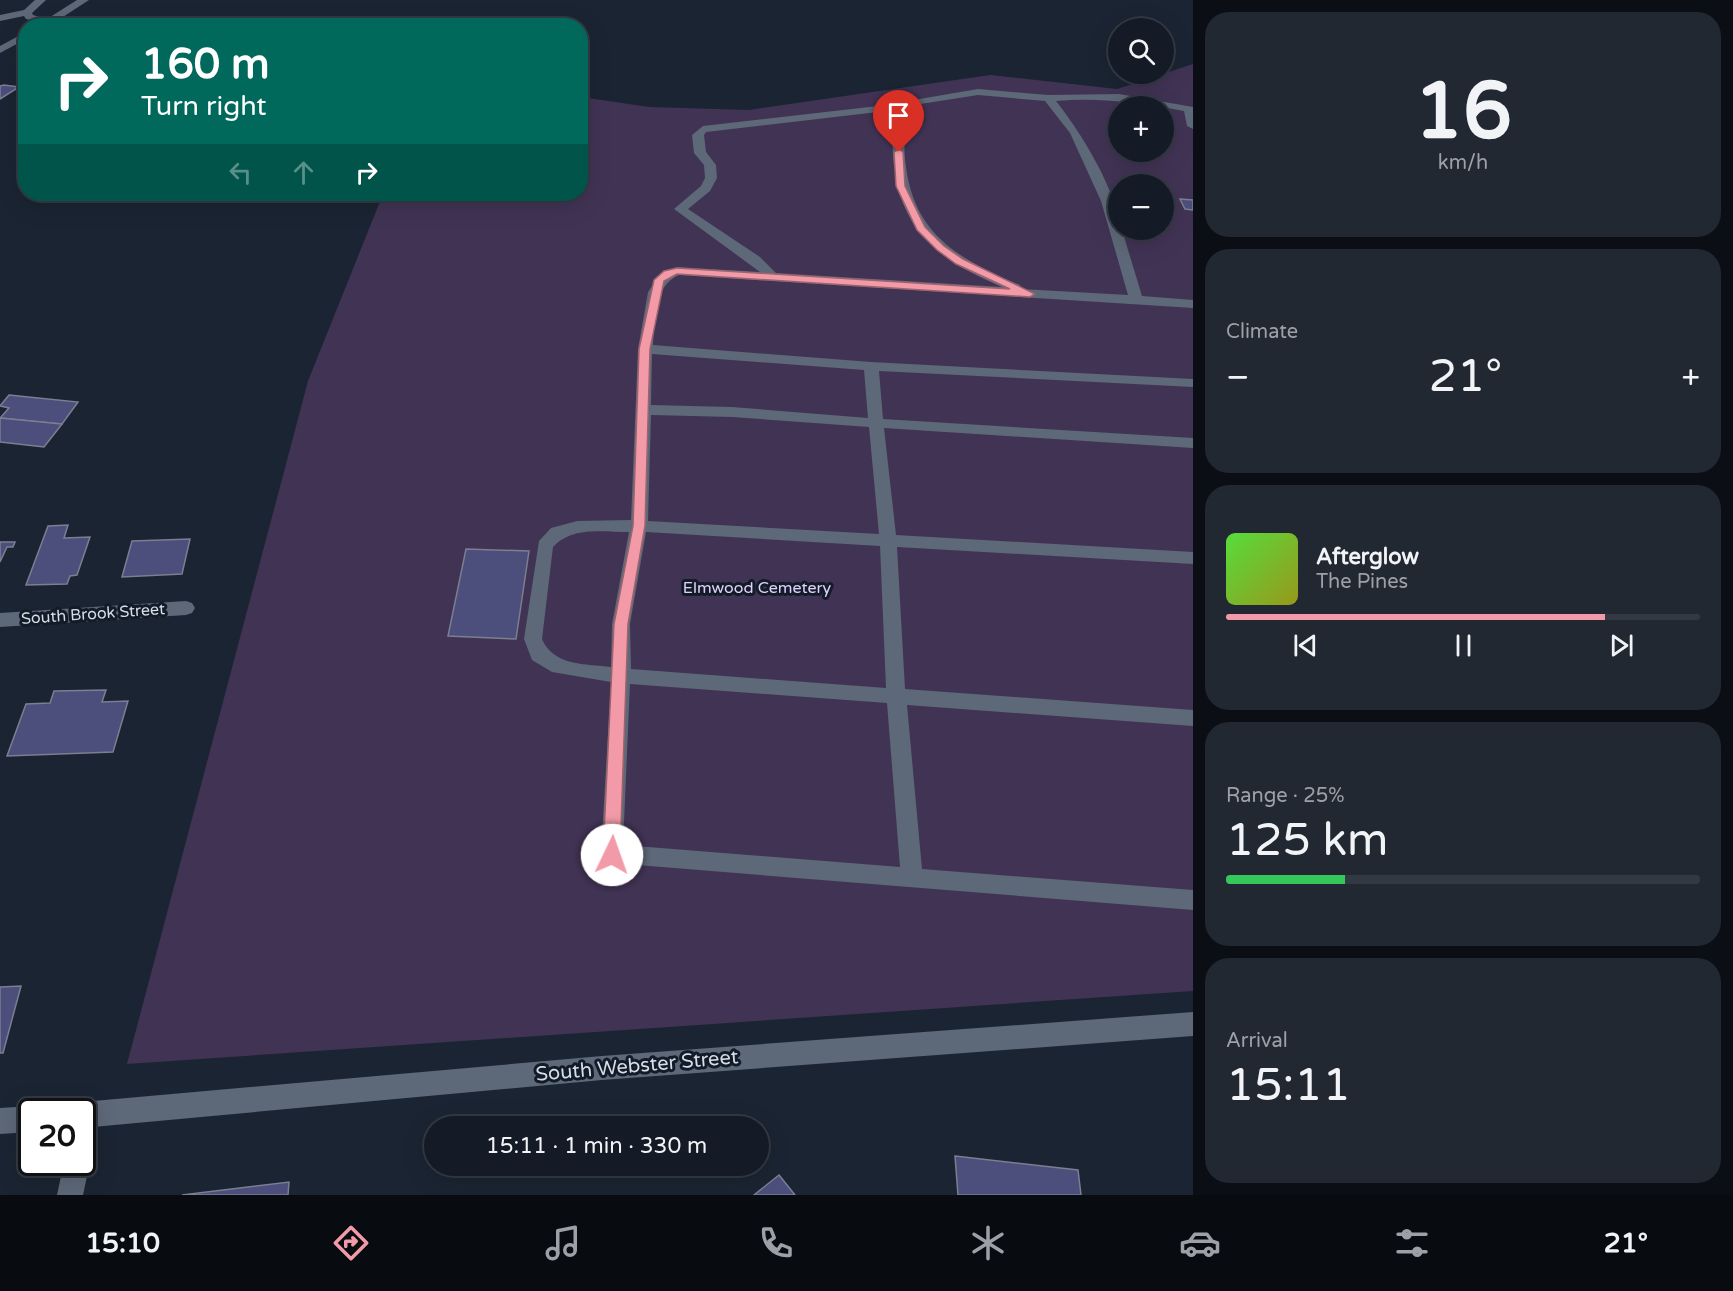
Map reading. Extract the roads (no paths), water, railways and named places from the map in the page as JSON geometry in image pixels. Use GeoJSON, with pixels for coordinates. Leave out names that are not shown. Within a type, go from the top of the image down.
{"type":"FeatureCollection","features":[{"type":"Feature","properties":{"kind":"street"},"geometry":{"type":"LineString","coordinates":[[0,18],[27,12],[41,0]]}},
{"type":"Feature","properties":{"kind":"street"},"geometry":{"type":"LineString","coordinates":[[54,18],[84,0]]}},
{"type":"Feature","properties":{"kind":"street"},"geometry":{"type":"LineString","coordinates":[[27,12],[31,18]]}},
{"type":"Feature","properties":{"kind":"street"},"geometry":{"type":"LineString","coordinates":[[0,50],[18,40]]}},
{"type":"Feature","properties":{"kind":"street"},"geometry":{"type":"LineString","coordinates":[[772,277],[755,260],[680,209],[706,188],[711,178],[710,165],[700,153],[698,135],[703,129],[878,109],[978,92],[1048,98],[1096,94],[1128,97],[1191,107],[1193,126]]}},
{"type":"Feature","properties":{"kind":"street"},"geometry":{"type":"LineString","coordinates":[[1048,98],[1075,132],[1099,184],[1136,300]]}},
{"type":"Feature","properties":{"kind":"street"},"geometry":{"type":"LineString","coordinates":[[910,102],[903,115],[898,133],[900,186],[921,228],[940,248],[960,261],[987,276],[1030,294]]}},
{"type":"Feature","properties":{"kind":"street"},"geometry":{"type":"LineString","coordinates":[[1193,304],[677,271],[668,273],[659,280],[645,349],[639,526],[621,624],[621,676],[612,855],[1193,900]]}},
{"type":"Feature","properties":{"kind":"street"},"geometry":{"type":"LineString","coordinates":[[645,349],[871,366],[1193,383]]}},
{"type":"Feature","properties":{"kind":"street"},"geometry":{"type":"LineString","coordinates":[[871,366],[888,540],[896,695],[912,878]]}},
{"type":"Feature","properties":{"kind":"street"},"geometry":{"type":"LineString","coordinates":[[643,410],[732,412],[1193,443]]}},
{"type":"Feature","properties":{"kind":"street"},"geometry":{"type":"LineString","coordinates":[[1193,558],[639,526],[577,527],[557,532],[545,545],[533,639],[539,655],[559,667],[621,676],[1193,718]]}},
{"type":"Feature","properties":{"kind":"street","name":"South Brook Street"},"geometry":{"type":"LineString","coordinates":[[0,620],[186,608]]}},
{"type":"Feature","properties":{"kind":"street","name":"South Webster Street"},"geometry":{"type":"LineString","coordinates":[[96,1119],[602,1068],[1193,1024]]}},
{"type":"Feature","properties":{"kind":"street"},"geometry":{"type":"LineString","coordinates":[[0,1121],[18,1120]]}},
{"type":"Feature","properties":{"kind":"street"},"geometry":{"type":"LineString","coordinates":[[70,1195],[73,1176]]}},
{"type":"Feature","properties":{"kind":"park label","name":"Elmwood Cemetery"},"geometry":{"type":"Point","coordinates":[757,588]}}]}
